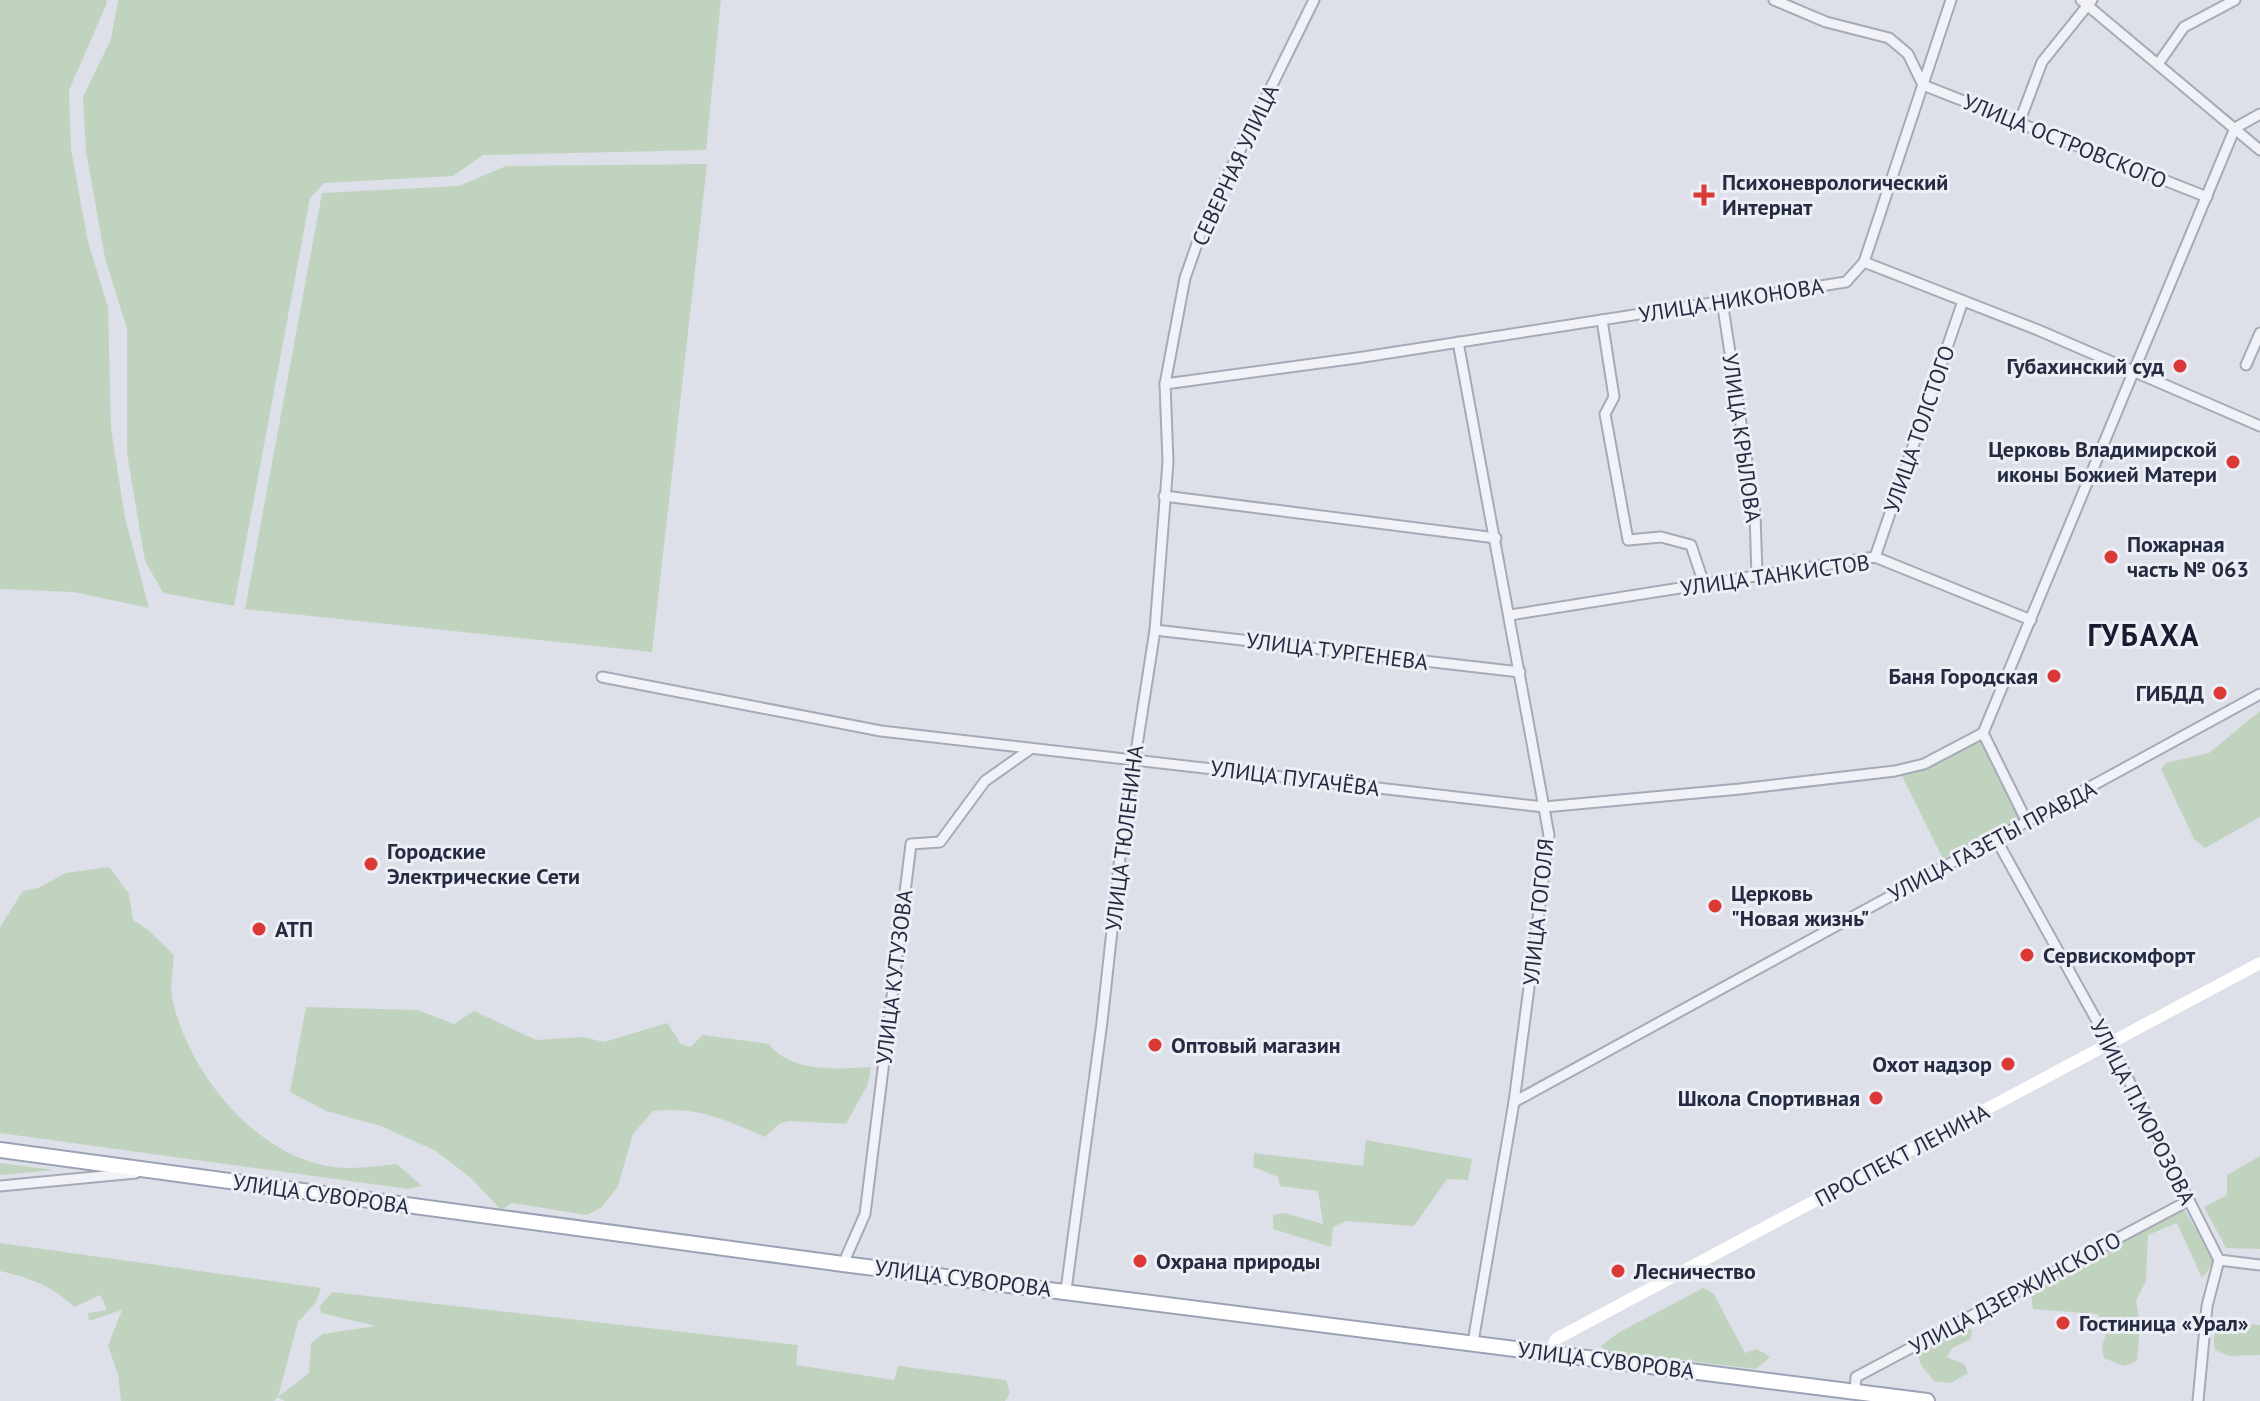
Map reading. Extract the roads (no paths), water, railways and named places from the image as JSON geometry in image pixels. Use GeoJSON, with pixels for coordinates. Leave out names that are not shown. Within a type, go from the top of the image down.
{"type":"FeatureCollection","features":[{"type":"Feature","properties":{"kind":"main road","name":"ПРОСПЕКТ ЛЕНИНА"},"geometry":{"type":"LineString","coordinates":[[1550,1353],[1556,1339],[2260,963]]}},
{"type":"Feature","properties":{"kind":"main road","name":"УЛИЦА СУВОРОВА"},"geometry":{"type":"LineString","coordinates":[[0,1150],[843,1264],[1927,1401]]}},
{"type":"Feature","properties":{"kind":"street","name":"СЕВЕРНАЯ УЛИЦА"},"geometry":{"type":"LineString","coordinates":[[1165,384],[1185,278],[1205,221],[1314,0]]}},
{"type":"Feature","properties":{"kind":"street"},"geometry":{"type":"LineString","coordinates":[[1774,0],[1826,22],[1889,38],[1908,54],[1923,85]]}},
{"type":"Feature","properties":{"kind":"street"},"geometry":{"type":"LineString","coordinates":[[1951,0],[1864,262],[2135,371],[2260,426]]}},
{"type":"Feature","properties":{"kind":"street"},"geometry":{"type":"LineString","coordinates":[[2158,64],[2184,27],[2235,0]]}},
{"type":"Feature","properties":{"kind":"street"},"geometry":{"type":"LineString","coordinates":[[2019,123],[2042,62],[2087,2],[2260,150]]}},
{"type":"Feature","properties":{"kind":"street","name":"УЛИЦА ОСТРОВСКОГО"},"geometry":{"type":"LineString","coordinates":[[1923,85],[2207,197]]}},
{"type":"Feature","properties":{"kind":"street"},"geometry":{"type":"LineString","coordinates":[[2027,822],[1983,733],[2235,128],[2260,114]]}},
{"type":"Feature","properties":{"kind":"street","name":"УЛИЦА НИКОНОВА"},"geometry":{"type":"LineString","coordinates":[[1165,384],[1846,282],[1864,262]]}},
{"type":"Feature","properties":{"kind":"street","name":"УЛИЦА КРЫЛОВА"},"geometry":{"type":"LineString","coordinates":[[1722,301],[1755,514],[1757,576]]}},
{"type":"Feature","properties":{"kind":"street","name":"УЛИЦА ТОЛСТОГО"},"geometry":{"type":"LineString","coordinates":[[1875,557],[1963,301]]}},
{"type":"Feature","properties":{"kind":"street"},"geometry":{"type":"LineString","coordinates":[[1602,320],[1614,397],[1605,414],[1628,540],[1661,537],[1691,545],[1704,584]]}},
{"type":"Feature","properties":{"kind":"street"},"geometry":{"type":"LineString","coordinates":[[2246,365],[2260,333]]}},
{"type":"Feature","properties":{"kind":"street","name":"УЛИЦА ГОГОЛЯ"},"geometry":{"type":"LineString","coordinates":[[1458,342],[1549,835],[1514,1102],[1473,1342]]}},
{"type":"Feature","properties":{"kind":"street","name":"УЛИЦА ТЮЛЕНИНА"},"geometry":{"type":"LineString","coordinates":[[1066,1290],[1133,759],[1155,630],[1168,462],[1165,384]]}},
{"type":"Feature","properties":{"kind":"street"},"geometry":{"type":"LineString","coordinates":[[1164,496],[1496,538]]}},
{"type":"Feature","properties":{"kind":"street","name":"УЛИЦА ТАНКИСТОВ"},"geometry":{"type":"LineString","coordinates":[[1510,615],[1875,557],[2031,620]]}},
{"type":"Feature","properties":{"kind":"street","name":"УЛИЦА ТУРГЕНЕВА"},"geometry":{"type":"LineString","coordinates":[[1155,630],[1520,672]]}},
{"type":"Feature","properties":{"kind":"street","name":"УЛИЦА ПУГАЧЁВА"},"geometry":{"type":"LineString","coordinates":[[602,677],[881,731],[1544,807],[1895,771],[1924,764],[1983,733]]}},
{"type":"Feature","properties":{"kind":"street","name":"УЛИЦА ГАЗЕТЫ ПРАВДА"},"geometry":{"type":"LineString","coordinates":[[1514,1102],[2260,694]]}},
{"type":"Feature","properties":{"kind":"street","name":"УЛИЦА КУТУЗОВА"},"geometry":{"type":"LineString","coordinates":[[843,1264],[865,1214],[911,844],[940,842],[985,781],[1029,750]]}},
{"type":"Feature","properties":{"kind":"street","name":"УЛИЦА П.МОРОЗОВА"},"geometry":{"type":"LineString","coordinates":[[1996,839],[2110,1044],[2219,1260]]}},
{"type":"Feature","properties":{"kind":"street"},"geometry":{"type":"LineString","coordinates":[[0,1186],[155,1172]]}},
{"type":"Feature","properties":{"kind":"street","name":"УЛИЦА ДЗЕРЖИНСКОГО"},"geometry":{"type":"LineString","coordinates":[[1855,1392],[1856,1377],[2188,1201]]}},
{"type":"Feature","properties":{"kind":"street"},"geometry":{"type":"LineString","coordinates":[[2198,1401],[2207,1306],[2219,1260],[2260,1265]]}},
{"type":"Feature","properties":{"kind":"place","name":"Психоневрологический Интернат"},"geometry":{"type":"Point","coordinates":[1704,195]}},
{"type":"Feature","properties":{"kind":"place","name":"Губахинский суд"},"geometry":{"type":"Point","coordinates":[2180,366]}},
{"type":"Feature","properties":{"kind":"place","name":"Церковь Владимирской иконы Божией Матери"},"geometry":{"type":"Point","coordinates":[2233,462]}},
{"type":"Feature","properties":{"kind":"place","name":"Пожарная часть № 063"},"geometry":{"type":"Point","coordinates":[2111,557]}},
{"type":"Feature","properties":{"kind":"place","name":"Баня Городская"},"geometry":{"type":"Point","coordinates":[2054,676]}},
{"type":"Feature","properties":{"kind":"place","name":"ГИБДД"},"geometry":{"type":"Point","coordinates":[2220,693]}},
{"type":"Feature","properties":{"kind":"place","name":"Городские Электрические Сети"},"geometry":{"type":"Point","coordinates":[371,864]}},
{"type":"Feature","properties":{"kind":"place","name":"Церковь \"Новая жизнь\""},"geometry":{"type":"Point","coordinates":[1715,906]}},
{"type":"Feature","properties":{"kind":"place","name":"АТП"},"geometry":{"type":"Point","coordinates":[259,929]}},
{"type":"Feature","properties":{"kind":"place","name":"Сервискомфорт"},"geometry":{"type":"Point","coordinates":[2027,955]}},
{"type":"Feature","properties":{"kind":"place","name":"Оптовый магазин"},"geometry":{"type":"Point","coordinates":[1155,1045]}},
{"type":"Feature","properties":{"kind":"place","name":"Охот надзор"},"geometry":{"type":"Point","coordinates":[2008,1064]}},
{"type":"Feature","properties":{"kind":"place","name":"Школа Спортивная"},"geometry":{"type":"Point","coordinates":[1876,1098]}},
{"type":"Feature","properties":{"kind":"place","name":"Охрана природы"},"geometry":{"type":"Point","coordinates":[1140,1261]}},
{"type":"Feature","properties":{"kind":"place","name":"Лесничество"},"geometry":{"type":"Point","coordinates":[1618,1271]}},
{"type":"Feature","properties":{"kind":"place","name":"Гостиница «Урал»"},"geometry":{"type":"Point","coordinates":[2063,1323]}},
{"type":"Feature","properties":{"kind":"district","name":"ГУБАХА"},"geometry":{"type":"Point","coordinates":[2144,634]}}]}
